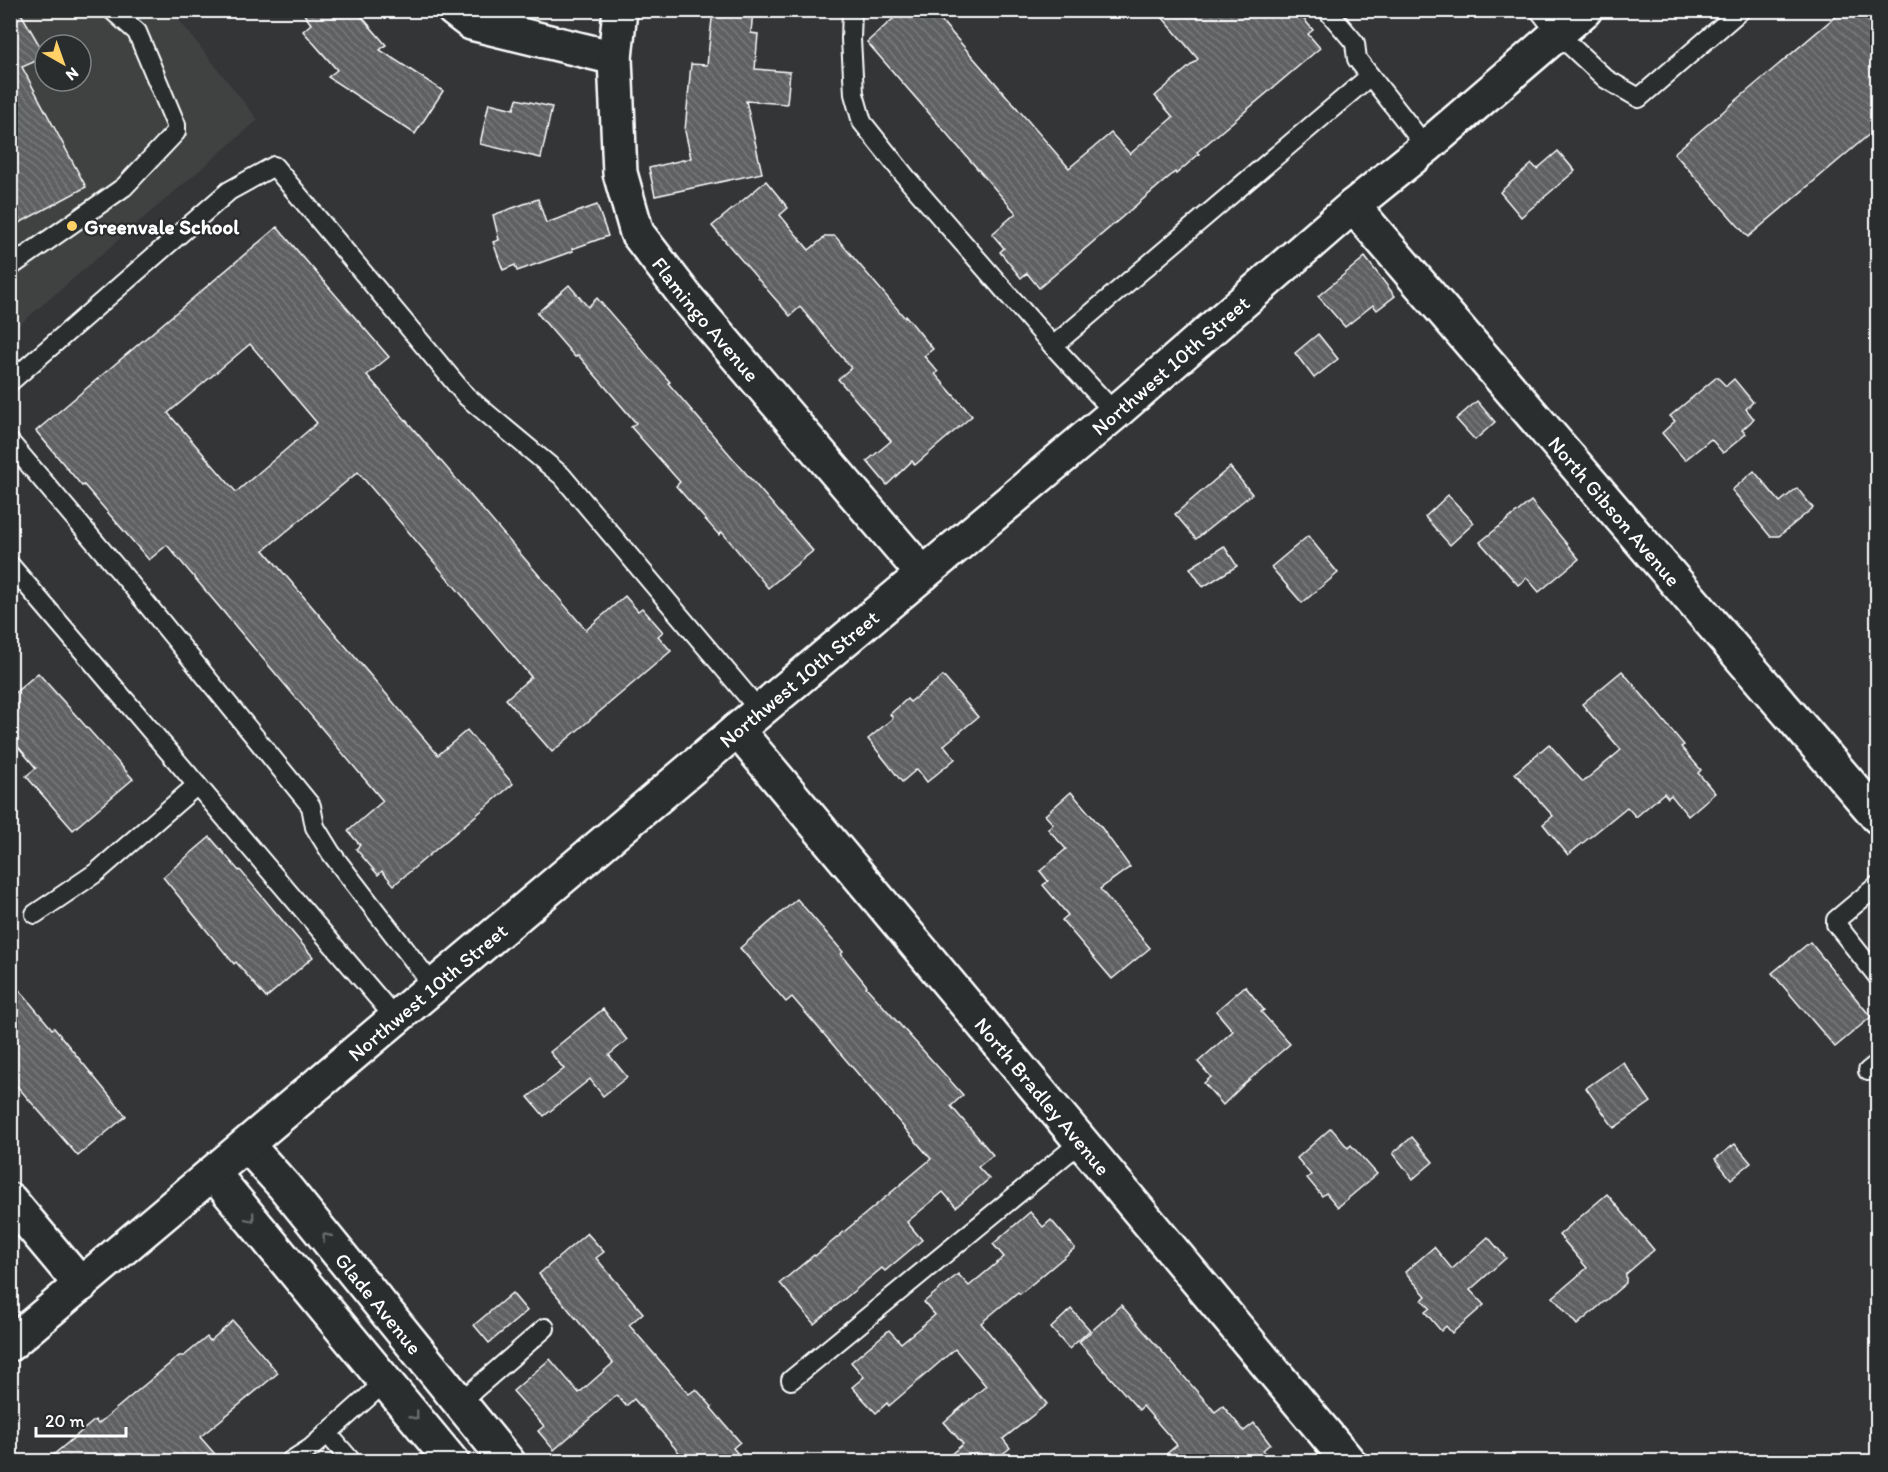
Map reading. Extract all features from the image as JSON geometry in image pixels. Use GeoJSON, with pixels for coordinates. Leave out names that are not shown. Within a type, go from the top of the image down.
{"type":"FeatureCollection","features":[{"type":"Feature","properties":{"kind":"street"},"geometry":{"type":"LineString","coordinates":[[454,10],[471,23],[615,58]]}},
{"type":"Feature","properties":{"kind":"street","name":"Flamingo Avenue"},"geometry":{"type":"LineString","coordinates":[[620,10],[615,58],[620,173],[637,233],[686,297],[923,574]]}},
{"type":"Feature","properties":{"kind":"street","name":"Northwest 10th Street"},"geometry":{"type":"LineString","coordinates":[[10,1344],[1115,413],[1353,206],[1426,147],[1549,22],[1586,10]]}},
{"type":"Feature","properties":{"kind":"street","name":"North Gibson Avenue"},"geometry":{"type":"LineString","coordinates":[[1353,206],[1878,817]]}},
{"type":"Feature","properties":{"kind":"street","name":"North Bradley Avenue"},"geometry":{"type":"LineString","coordinates":[[748,720],[1082,1141],[1349,1461]]}},
{"type":"Feature","properties":{"kind":"street","name":"Glade Avenue"},"geometry":{"type":"LineString","coordinates":[[247,1144],[284,1186],[508,1461]]}},
{"type":"Feature","properties":{"kind":"street"},"geometry":{"type":"LineString","coordinates":[[213,1173],[452,1461]]}},
{"type":"Feature","properties":{"kind":"street"},"geometry":{"type":"LineString","coordinates":[[10,1200],[81,1284]]}},
{"type":"Feature","properties":{"kind":"street"},"geometry":{"type":"LineString","coordinates":[[386,1381],[421,1353]]}},
{"type":"Feature","properties":{"kind":"lane"},"geometry":{"type":"LineString","coordinates":[[10,267],[124,187],[176,132],[177,125],[137,32],[112,10]]}},
{"type":"Feature","properties":{"kind":"lane"},"geometry":{"type":"LineString","coordinates":[[852,10],[854,94],[862,122],[909,181],[1053,346],[1115,413]]}},
{"type":"Feature","properties":{"kind":"lane"},"geometry":{"type":"LineString","coordinates":[[1327,10],[1355,43],[1357,59],[1426,147]]}},
{"type":"Feature","properties":{"kind":"lane"},"geometry":{"type":"LineString","coordinates":[[1549,22],[1606,79],[1639,98],[1741,10]]}},
{"type":"Feature","properties":{"kind":"lane"},"geometry":{"type":"LineString","coordinates":[[1053,346],[1370,76]]}},
{"type":"Feature","properties":{"kind":"lane"},"geometry":{"type":"LineString","coordinates":[[10,382],[229,191],[274,166],[466,396],[562,476],[748,720]]}},
{"type":"Feature","properties":{"kind":"lane"},"geometry":{"type":"LineString","coordinates":[[10,442],[128,581],[311,806],[315,827],[331,853],[434,987]]}},
{"type":"Feature","properties":{"kind":"lane"},"geometry":{"type":"LineString","coordinates":[[10,565],[396,1019]]}},
{"type":"Feature","properties":{"kind":"lane"},"geometry":{"type":"LineString","coordinates":[[35,914],[97,872],[197,785]]}},
{"type":"Feature","properties":{"kind":"lane"},"geometry":{"type":"LineString","coordinates":[[1878,885],[1836,920],[1836,924],[1878,977]]}},
{"type":"Feature","properties":{"kind":"lane"},"geometry":{"type":"LineString","coordinates":[[791,1380],[1082,1141]]}},
{"type":"Feature","properties":{"kind":"lane"},"geometry":{"type":"LineString","coordinates":[[460,1402],[545,1328]]}},
{"type":"Feature","properties":{"kind":"lane"},"geometry":{"type":"LineString","coordinates":[[289,1461],[312,1448],[386,1381]]}},
{"type":"Feature","properties":{"kind":"lane"},"geometry":{"type":"LineString","coordinates":[[327,1433],[352,1461]]}},
{"type":"Feature","properties":{"kind":"shaded area","name":"Greenvale School"},"geometry":{"type":"Polygon","coordinates":[[[11,11],[172,11],[258,120],[11,332],[11,11]]]}},
{"type":"Feature","properties":{"kind":"building"},"geometry":{"type":"Polygon","coordinates":[[[10,10],[19,10],[33,34],[33,62],[22,67],[33,88],[33,93],[36,93],[86,187],[10,228],[10,10]]]}},
{"type":"Feature","properties":{"kind":"building"},"geometry":{"type":"Polygon","coordinates":[[[301,10],[356,10],[386,45],[380,50],[443,91],[415,134],[328,77],[337,70],[303,31],[311,24],[301,10]]]}},
{"type":"Feature","properties":{"kind":"building"},"geometry":{"type":"Polygon","coordinates":[[[713,10],[753,10],[751,33],[758,34],[755,69],[790,72],[787,104],[746,101],[762,173],[655,196],[649,168],[691,158],[685,131],[691,64],[707,65],[713,10]]]}},
{"type":"Feature","properties":{"kind":"building"},"geometry":{"type":"Polygon","coordinates":[[[903,10],[932,10],[1069,168],[1111,133],[1130,154],[1173,117],[1155,96],[1198,59],[1156,10],[1296,10],[1313,30],[1308,34],[1320,48],[1197,152],[1199,154],[1176,174],[1175,172],[1039,288],[1027,273],[1021,278],[1000,252],[1004,248],[992,234],[1016,213],[867,42],[903,10]]]}},
{"type":"Feature","properties":{"kind":"building"},"geometry":{"type":"Polygon","coordinates":[[[1843,10],[1878,10],[1878,127],[1748,237],[1674,153],[1843,10]]]}},
{"type":"Feature","properties":{"kind":"building"},"geometry":{"type":"Polygon","coordinates":[[[517,99],[552,107],[541,158],[480,144],[489,103],[514,109],[517,99]]]}},
{"type":"Feature","properties":{"kind":"building"},"geometry":{"type":"Polygon","coordinates":[[[1558,151],[1575,171],[1521,217],[1500,192],[1532,164],[1537,169],[1558,151]]]}},
{"type":"Feature","properties":{"kind":"building"},"geometry":{"type":"Polygon","coordinates":[[[766,181],[788,208],[780,215],[809,250],[826,236],[835,236],[905,318],[906,316],[933,349],[924,356],[938,372],[935,374],[972,416],[915,465],[912,461],[887,485],[867,461],[891,441],[838,379],[851,368],[800,307],[790,316],[712,226],[766,181]]]}},
{"type":"Feature","properties":{"kind":"building"},"geometry":{"type":"Polygon","coordinates":[[[538,199],[546,223],[597,205],[608,236],[517,271],[515,265],[503,270],[493,242],[499,240],[493,215],[538,199]]]}},
{"type":"Feature","properties":{"kind":"building"},"geometry":{"type":"Polygon","coordinates":[[[277,227],[389,357],[367,375],[586,630],[625,596],[638,611],[642,608],[663,632],[658,636],[671,651],[552,752],[506,699],[531,677],[358,472],[264,550],[438,755],[467,730],[513,784],[394,885],[382,871],[378,875],[356,849],[360,845],[348,831],[383,801],[167,545],[149,560],[36,431],[277,227]],[[250,344],[168,413],[236,492],[317,423],[250,344]]]}},
{"type":"Feature","properties":{"kind":"building"},"geometry":{"type":"Polygon","coordinates":[[[1365,257],[1395,296],[1377,310],[1373,305],[1345,327],[1318,296],[1365,257]]]}},
{"type":"Feature","properties":{"kind":"building"},"geometry":{"type":"Polygon","coordinates":[[[569,285],[588,307],[597,298],[813,551],[768,588],[722,532],[719,535],[676,486],[680,482],[631,427],[636,423],[578,355],[575,357],[537,313],[569,285]]]}},
{"type":"Feature","properties":{"kind":"building"},"geometry":{"type":"Polygon","coordinates":[[[1318,334],[1338,359],[1314,378],[1295,353],[1318,334]]]}},
{"type":"Feature","properties":{"kind":"building"},"geometry":{"type":"Polygon","coordinates":[[[1717,377],[1726,386],[1734,379],[1753,402],[1746,409],[1754,419],[1742,430],[1746,434],[1723,453],[1711,439],[1685,460],[1662,433],[1675,421],[1670,416],[1717,377]]]}},
{"type":"Feature","properties":{"kind":"building"},"geometry":{"type":"Polygon","coordinates":[[[1477,401],[1495,422],[1475,440],[1456,419],[1477,401]]]}},
{"type":"Feature","properties":{"kind":"building"},"geometry":{"type":"Polygon","coordinates":[[[1230,467],[1252,494],[1196,539],[1175,514],[1230,467]]]}},
{"type":"Feature","properties":{"kind":"building"},"geometry":{"type":"Polygon","coordinates":[[[1754,471],[1780,502],[1797,488],[1813,508],[1779,536],[1770,536],[1732,490],[1754,471]]]}},
{"type":"Feature","properties":{"kind":"building"},"geometry":{"type":"Polygon","coordinates":[[[1448,495],[1474,523],[1450,545],[1425,517],[1448,495]]]}},
{"type":"Feature","properties":{"kind":"building"},"geometry":{"type":"Polygon","coordinates":[[[1531,501],[1579,559],[1539,592],[1527,578],[1518,585],[1480,542],[1531,501]]]}},
{"type":"Feature","properties":{"kind":"building"},"geometry":{"type":"Polygon","coordinates":[[[1308,536],[1338,573],[1302,603],[1271,567],[1308,536]]]}},
{"type":"Feature","properties":{"kind":"building"},"geometry":{"type":"Polygon","coordinates":[[[1224,546],[1237,566],[1203,587],[1190,568],[1224,546]]]}},
{"type":"Feature","properties":{"kind":"building"},"geometry":{"type":"Polygon","coordinates":[[[1622,671],[1684,745],[1681,747],[1701,770],[1698,773],[1715,793],[1688,816],[1671,795],[1668,798],[1664,793],[1636,817],[1627,807],[1568,855],[1543,824],[1553,816],[1515,773],[1549,744],[1583,782],[1621,750],[1582,704],[1622,671]]]}},
{"type":"Feature","properties":{"kind":"building"},"geometry":{"type":"Polygon","coordinates":[[[38,673],[133,779],[73,830],[26,776],[36,768],[10,737],[10,697],[38,673]]]}},
{"type":"Feature","properties":{"kind":"building"},"geometry":{"type":"Polygon","coordinates":[[[943,676],[978,717],[944,745],[955,759],[927,782],[917,769],[902,782],[868,739],[893,718],[890,714],[907,699],[910,702],[943,676]]]}},
{"type":"Feature","properties":{"kind":"building"},"geometry":{"type":"Polygon","coordinates":[[[1071,792],[1101,827],[1130,867],[1100,889],[1150,948],[1112,979],[1062,920],[1068,915],[1043,885],[1048,881],[1040,871],[1066,849],[1048,829],[1053,824],[1045,815],[1071,792]]]}},
{"type":"Feature","properties":{"kind":"building"},"geometry":{"type":"Polygon","coordinates":[[[210,837],[313,957],[266,998],[236,962],[234,964],[163,877],[210,837]]]}},
{"type":"Feature","properties":{"kind":"building"},"geometry":{"type":"Polygon","coordinates":[[[797,899],[843,952],[841,954],[866,987],[963,1095],[951,1106],[993,1155],[978,1167],[989,1179],[956,1207],[943,1192],[907,1222],[922,1240],[885,1271],[882,1268],[814,1324],[780,1283],[931,1159],[792,997],[786,1002],[740,948],[797,899]]]}},
{"type":"Feature","properties":{"kind":"building"},"geometry":{"type":"Polygon","coordinates":[[[1810,942],[1871,1017],[1835,1047],[1772,973],[1810,942]]]}},
{"type":"Feature","properties":{"kind":"building"},"geometry":{"type":"Polygon","coordinates":[[[10,979],[52,1029],[54,1028],[126,1116],[78,1156],[10,1078],[10,979]]]}},
{"type":"Feature","properties":{"kind":"building"},"geometry":{"type":"Polygon","coordinates":[[[1245,986],[1264,1010],[1261,1012],[1290,1044],[1223,1105],[1204,1083],[1211,1077],[1198,1062],[1233,1031],[1216,1011],[1245,986]]]}},
{"type":"Feature","properties":{"kind":"building"},"geometry":{"type":"Polygon","coordinates":[[[603,1009],[627,1040],[609,1055],[627,1077],[603,1096],[590,1079],[544,1116],[528,1097],[564,1069],[550,1052],[603,1009]]]}},
{"type":"Feature","properties":{"kind":"building"},"geometry":{"type":"Polygon","coordinates":[[[1623,1062],[1651,1102],[1614,1128],[1586,1088],[1623,1062]]]}},
{"type":"Feature","properties":{"kind":"building"},"geometry":{"type":"Polygon","coordinates":[[[1331,1128],[1348,1148],[1351,1145],[1377,1174],[1338,1207],[1326,1193],[1322,1196],[1307,1178],[1311,1175],[1297,1158],[1331,1128]]]}},
{"type":"Feature","properties":{"kind":"building"},"geometry":{"type":"Polygon","coordinates":[[[1412,1137],[1433,1162],[1413,1179],[1393,1153],[1412,1137]]]}},
{"type":"Feature","properties":{"kind":"building"},"geometry":{"type":"Polygon","coordinates":[[[1735,1144],[1751,1163],[1731,1179],[1715,1159],[1735,1144]]]}},
{"type":"Feature","properties":{"kind":"building"},"geometry":{"type":"Polygon","coordinates":[[[1607,1194],[1654,1250],[1626,1274],[1626,1283],[1577,1325],[1553,1297],[1587,1268],[1559,1235],[1607,1194]]]}},
{"type":"Feature","properties":{"kind":"building"},"geometry":{"type":"Polygon","coordinates":[[[1030,1212],[1043,1227],[1051,1220],[1075,1248],[981,1323],[1047,1404],[1003,1439],[1010,1448],[994,1461],[943,1461],[963,1444],[944,1422],[986,1386],[955,1349],[889,1406],[887,1403],[876,1413],[852,1387],[864,1377],[851,1362],[889,1330],[901,1343],[935,1315],[924,1302],[958,1274],[969,1286],[1004,1257],[993,1244],[1030,1212]]]}},
{"type":"Feature","properties":{"kind":"building"},"geometry":{"type":"Polygon","coordinates":[[[587,1233],[604,1252],[596,1258],[643,1313],[629,1325],[689,1394],[696,1389],[712,1407],[740,1442],[733,1448],[744,1461],[686,1461],[634,1399],[626,1406],[617,1395],[554,1450],[538,1431],[544,1426],[513,1391],[550,1359],[579,1393],[613,1363],[539,1274],[587,1233]]]}},
{"type":"Feature","properties":{"kind":"building"},"geometry":{"type":"Polygon","coordinates":[[[1488,1237],[1506,1258],[1470,1290],[1484,1305],[1452,1333],[1446,1326],[1441,1331],[1425,1312],[1430,1308],[1422,1300],[1426,1296],[1405,1272],[1434,1247],[1452,1269],[1488,1237]]]}},
{"type":"Feature","properties":{"kind":"building"},"geometry":{"type":"Polygon","coordinates":[[[512,1293],[527,1311],[489,1343],[474,1325],[512,1293]]]}},
{"type":"Feature","properties":{"kind":"building"},"geometry":{"type":"Polygon","coordinates":[[[1121,1305],[1215,1412],[1223,1406],[1244,1431],[1254,1423],[1270,1444],[1263,1450],[1272,1461],[1158,1461],[1177,1445],[1143,1406],[1139,1410],[1079,1342],[1121,1305]]]}},
{"type":"Feature","properties":{"kind":"building"},"geometry":{"type":"Polygon","coordinates":[[[1071,1309],[1090,1330],[1069,1349],[1051,1328],[1071,1309]]]}},
{"type":"Feature","properties":{"kind":"building"},"geometry":{"type":"Polygon","coordinates":[[[233,1321],[278,1373],[200,1437],[221,1461],[46,1461],[95,1420],[98,1424],[179,1356],[184,1356],[207,1337],[210,1341],[233,1321]]]}},
{"type":"Feature","properties":{"kind":"place","name":"Greenvale School"},"geometry":{"type":"Point","coordinates":[72,226]}}]}
